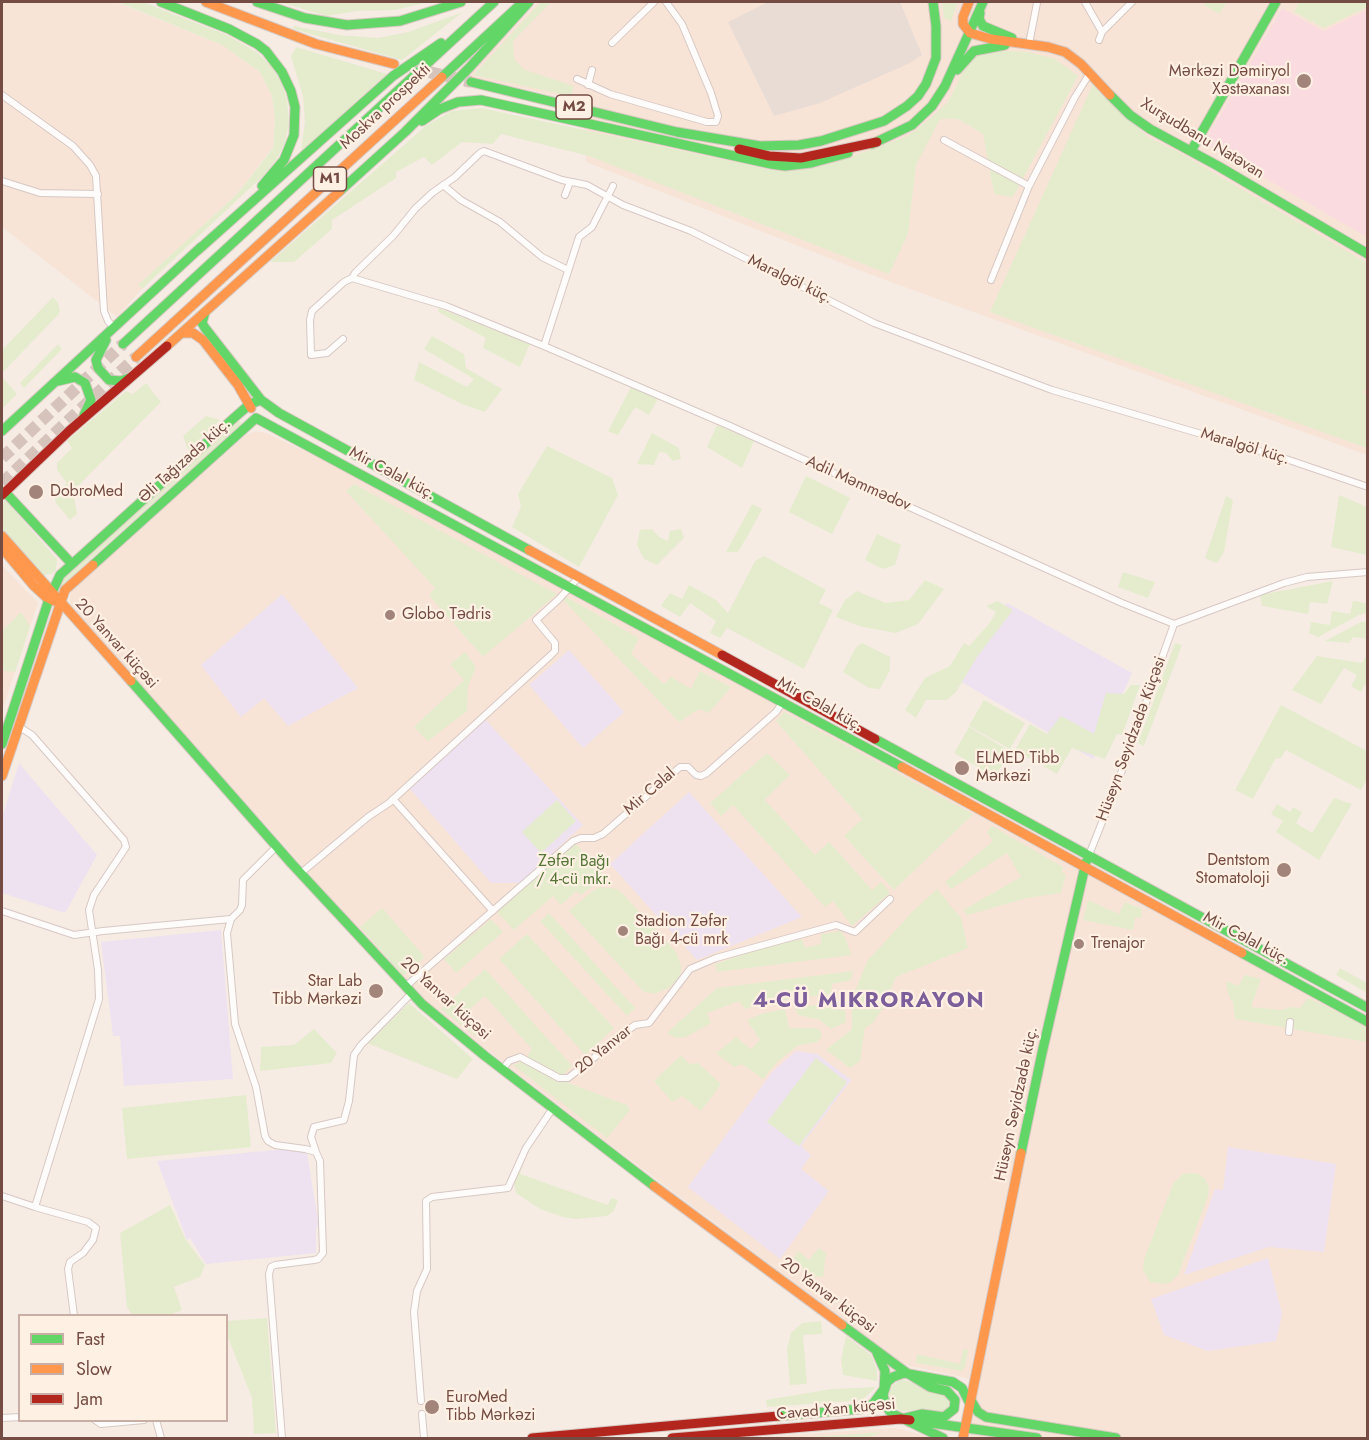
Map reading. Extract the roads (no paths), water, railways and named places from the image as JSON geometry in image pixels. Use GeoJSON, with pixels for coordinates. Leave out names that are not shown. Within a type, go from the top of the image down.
{"type":"FeatureCollection","features":[{"type":"Feature","properties":{"kind":"main road"},"geometry":{"type":"LineString","coordinates":[[160,2],[229,29],[257,44],[276,62],[287,81],[295,107],[294,135],[285,160],[197,251]]}},
{"type":"Feature","properties":{"kind":"main road"},"geometry":{"type":"LineString","coordinates":[[206,2],[316,44],[394,64]]}},
{"type":"Feature","properties":{"kind":"main road"},"geometry":{"type":"LineString","coordinates":[[257,2],[304,18],[347,25],[400,21],[429,14],[461,2]]}},
{"type":"Feature","properties":{"kind":"main road","name":"Moskva prospekti"},"geometry":{"type":"LineString","coordinates":[[123,344],[494,2]]}},
{"type":"Feature","properties":{"kind":"main road","name":"Moskva prospekti"},"geometry":{"type":"LineString","coordinates":[[136,357],[523,2]]}},
{"type":"Feature","properties":{"kind":"main road"},"geometry":{"type":"LineString","coordinates":[[405,132],[476,61],[529,2]]}},
{"type":"Feature","properties":{"kind":"main road"},"geometry":{"type":"LineString","coordinates":[[677,132],[779,147],[821,141],[884,121],[918,96],[932,72],[937,44],[933,2]]}},
{"type":"Feature","properties":{"kind":"main road"},"geometry":{"type":"LineString","coordinates":[[969,2],[963,17],[963,24],[970,33],[991,39],[1029,44]]}},
{"type":"Feature","properties":{"kind":"main road"},"geometry":{"type":"LineString","coordinates":[[1191,151],[1276,2]]}},
{"type":"Feature","properties":{"kind":"main road"},"geometry":{"type":"LineString","coordinates":[[945,86],[982,5]]}},
{"type":"Feature","properties":{"kind":"main road"},"geometry":{"type":"LineString","coordinates":[[982,5],[980,22],[987,29],[1029,44]]}},
{"type":"Feature","properties":{"kind":"main road"},"geometry":{"type":"LineString","coordinates":[[2,431],[197,251],[393,76],[472,22]]}},
{"type":"Feature","properties":{"kind":"main road"},"geometry":{"type":"LineString","coordinates":[[405,132],[450,105],[468,100],[481,100],[771,165],[811,163],[877,142],[918,120],[932,106],[965,59],[974,51],[995,46],[1029,44]]}},
{"type":"Feature","properties":{"kind":"main road","name":"Xurşudbanu Natəvan"},"geometry":{"type":"LineString","coordinates":[[1029,44],[1065,52],[1090,73],[1139,122],[1368,254]]}},
{"type":"Feature","properties":{"kind":"main road","name":"M2"},"geometry":{"type":"LineString","coordinates":[[471,82],[677,132]]}},
{"type":"Feature","properties":{"kind":"main road","name":"Moskva prospekti"},"geometry":{"type":"LineString","coordinates":[[3,494],[77,424],[134,376],[405,132]]}},
{"type":"Feature","properties":{"kind":"main road"},"geometry":{"type":"LineString","coordinates":[[677,132],[755,154],[790,158],[840,151],[877,142]]}},
{"type":"Feature","properties":{"kind":"main road","name":"Mir Cəlal küç."},"geometry":{"type":"LineString","coordinates":[[205,312],[202,323],[205,328],[261,400],[279,413],[1368,1008]]}},
{"type":"Feature","properties":{"kind":"main road"},"geometry":{"type":"LineString","coordinates":[[114,328],[98,353],[96,360],[98,368],[103,375],[114,381],[134,376]]}},
{"type":"Feature","properties":{"kind":"main road"},"geometry":{"type":"LineString","coordinates":[[182,333],[193,333],[203,340],[238,385],[256,418]]}},
{"type":"Feature","properties":{"kind":"main road"},"geometry":{"type":"LineString","coordinates":[[51,385],[63,378],[75,377],[88,388],[90,405],[77,424]]}},
{"type":"Feature","properties":{"kind":"main road"},"geometry":{"type":"LineString","coordinates":[[249,404],[261,400]]}},
{"type":"Feature","properties":{"kind":"main road"},"geometry":{"type":"LineString","coordinates":[[256,418],[261,400]]}},
{"type":"Feature","properties":{"kind":"main road","name":"Əli Tağızadə küç."},"geometry":{"type":"LineString","coordinates":[[2,744],[50,596],[60,575],[249,404]]}},
{"type":"Feature","properties":{"kind":"main road"},"geometry":{"type":"LineString","coordinates":[[237,415],[244,417],[247,422],[246,427]]}},
{"type":"Feature","properties":{"kind":"main road","name":"Mir Cəlal küç."},"geometry":{"type":"LineString","coordinates":[[256,418],[783,702],[1368,1022]]}},
{"type":"Feature","properties":{"kind":"main road","name":"Əli Tağızadə küç."},"geometry":{"type":"LineString","coordinates":[[2,776],[65,590],[72,581],[256,418]]}},
{"type":"Feature","properties":{"kind":"main road"},"geometry":{"type":"LineString","coordinates":[[361,475],[368,462]]}},
{"type":"Feature","properties":{"kind":"main road"},"geometry":{"type":"LineString","coordinates":[[3,494],[71,563]]}},
{"type":"Feature","properties":{"kind":"main road"},"geometry":{"type":"LineString","coordinates":[[2,536],[50,596]]}},
{"type":"Feature","properties":{"kind":"main road"},"geometry":{"type":"LineString","coordinates":[[2,548],[34,586],[59,603]]}},
{"type":"Feature","properties":{"kind":"main road","name":"20 Yanvar küçəsi"},"geometry":{"type":"LineString","coordinates":[[59,603],[408,991],[502,1070],[874,1349],[930,1387],[948,1391],[953,1397],[955,1406],[951,1413],[944,1417],[922,1414],[901,1419]]}},
{"type":"Feature","properties":{"kind":"main road"},"geometry":{"type":"LineString","coordinates":[[52,624],[64,617],[88,635]]}},
{"type":"Feature","properties":{"kind":"main road","name":"Hüseyn Seyidzadə küç."},"geometry":{"type":"LineString","coordinates":[[965,1438],[969,1403],[1042,1053],[1084,867],[1089,855]]}},
{"type":"Feature","properties":{"kind":"main road"},"geometry":{"type":"LineString","coordinates":[[874,1349],[884,1366],[886,1377],[883,1395],[891,1413],[943,1438]]}},
{"type":"Feature","properties":{"kind":"main road"},"geometry":{"type":"LineString","coordinates":[[953,1382],[966,1379],[978,1362]]}},
{"type":"Feature","properties":{"kind":"main road"},"geometry":{"type":"LineString","coordinates":[[907,1373],[953,1382],[962,1388],[969,1403],[961,1421],[944,1425]]}},
{"type":"Feature","properties":{"kind":"main road","name":"Cavad Xan küçəsi"},"geometry":{"type":"LineString","coordinates":[[532,1438],[853,1411],[873,1404],[893,1377],[907,1373]]}},
{"type":"Feature","properties":{"kind":"main road"},"geometry":{"type":"LineString","coordinates":[[969,1403],[986,1418],[1116,1438]]}},
{"type":"Feature","properties":{"kind":"main road","name":"Cavad Xan küçəsi"},"geometry":{"type":"LineString","coordinates":[[672,1438],[901,1419],[1037,1438]]}},
{"type":"Feature","properties":{"kind":"main road"},"geometry":{"type":"LineString","coordinates":[[965,1438],[981,1430]]}},
{"type":"Feature","properties":{"kind":"street"},"geometry":{"type":"LineString","coordinates":[[612,43],[654,2]]}},
{"type":"Feature","properties":{"kind":"street"},"geometry":{"type":"LineString","coordinates":[[577,79],[621,97],[707,122],[716,122],[718,116],[707,83],[682,24],[666,2]]}},
{"type":"Feature","properties":{"kind":"street"},"geometry":{"type":"LineString","coordinates":[[1085,2],[1102,32]]}},
{"type":"Feature","properties":{"kind":"street"},"geometry":{"type":"LineString","coordinates":[[1099,40],[1102,32],[1132,2]]}},
{"type":"Feature","properties":{"kind":"street"},"geometry":{"type":"LineString","coordinates":[[1029,44],[1037,3]]}},
{"type":"Feature","properties":{"kind":"street"},"geometry":{"type":"LineString","coordinates":[[588,85],[592,70]]}},
{"type":"Feature","properties":{"kind":"street"},"geometry":{"type":"LineString","coordinates":[[991,280],[1029,186],[1074,97],[1090,73]]}},
{"type":"Feature","properties":{"kind":"street"},"geometry":{"type":"LineString","coordinates":[[2,95],[73,146],[84,157],[96,177],[104,310],[108,321],[114,328]]}},
{"type":"Feature","properties":{"kind":"street"},"geometry":{"type":"LineString","coordinates":[[944,140],[1029,186]]}},
{"type":"Feature","properties":{"kind":"street","name":"Maralgöl küç."},"geometry":{"type":"LineString","coordinates":[[343,339],[327,352],[311,355],[312,311],[344,282],[352,278],[393,236],[415,209],[484,151],[536,171],[587,185],[623,205],[691,231],[874,323],[1052,390],[1286,459],[1368,487]]}},
{"type":"Feature","properties":{"kind":"street"},"geometry":{"type":"LineString","coordinates":[[2,181],[40,193],[98,194]]}},
{"type":"Feature","properties":{"kind":"street"},"geometry":{"type":"LineString","coordinates":[[565,195],[570,182]]}},
{"type":"Feature","properties":{"kind":"street"},"geometry":{"type":"LineString","coordinates":[[443,185],[461,200],[500,222],[542,257],[568,270]]}},
{"type":"Feature","properties":{"kind":"street"},"geometry":{"type":"LineString","coordinates":[[544,346],[579,237],[592,227],[613,186]]}},
{"type":"Feature","properties":{"kind":"street","name":"Adil Məmmədov"},"geometry":{"type":"LineString","coordinates":[[352,278],[435,302],[544,346],[730,426],[1122,603],[1174,624]]}},
{"type":"Feature","properties":{"kind":"street"},"geometry":{"type":"LineString","coordinates":[[1174,624],[1284,583],[1307,577],[1368,572]]}},
{"type":"Feature","properties":{"kind":"street"},"geometry":{"type":"LineString","coordinates":[[301,873],[368,817],[384,807],[555,651],[553,639],[536,620],[579,577]]}},
{"type":"Feature","properties":{"kind":"street","name":"Hüseyn Seyidzadə Küçəsi"},"geometry":{"type":"LineString","coordinates":[[1089,855],[1116,787],[1174,624]]}},
{"type":"Feature","properties":{"kind":"street","name":"Mir Cəlal"},"geometry":{"type":"LineString","coordinates":[[493,911],[573,841],[599,836],[680,767],[688,767],[696,775],[701,776],[707,773],[776,712],[783,702]]}},
{"type":"Feature","properties":{"kind":"street"},"geometry":{"type":"LineString","coordinates":[[18,726],[32,735],[125,844],[126,850],[94,895],[91,903],[89,917],[98,970],[99,999],[35,1207]]}},
{"type":"Feature","properties":{"kind":"street"},"geometry":{"type":"LineString","coordinates":[[282,1438],[269,1274],[271,1267],[275,1265],[318,1259],[323,1253],[320,1161],[311,1137],[314,1127],[344,1120],[349,1101],[354,1055],[361,1045],[408,991],[493,911],[393,799]]}},
{"type":"Feature","properties":{"kind":"street"},"geometry":{"type":"LineString","coordinates":[[277,846],[243,880],[242,905],[231,919],[227,933],[235,1024],[256,1087],[265,1136],[268,1141],[275,1145],[316,1152]]}},
{"type":"Feature","properties":{"kind":"street","name":"20 Yanvar"},"geometry":{"type":"LineString","coordinates":[[502,1070],[509,1061],[520,1057],[559,1078],[566,1079],[635,1025],[649,1023],[690,969],[716,958],[836,925],[855,932],[890,898]]}},
{"type":"Feature","properties":{"kind":"street"},"geometry":{"type":"LineString","coordinates":[[2,911],[74,935],[231,919]]}},
{"type":"Feature","properties":{"kind":"street"},"geometry":{"type":"LineString","coordinates":[[1289,1032],[1290,1022]]}},
{"type":"Feature","properties":{"kind":"street"},"geometry":{"type":"LineString","coordinates":[[421,1401],[414,1312],[417,1291],[427,1269],[426,1201],[432,1197],[508,1188],[526,1148],[553,1108]]}},
{"type":"Feature","properties":{"kind":"street"},"geometry":{"type":"LineString","coordinates":[[2,1196],[87,1222],[96,1228],[93,1240],[83,1253],[69,1262],[74,1314]]}},
{"type":"Feature","properties":{"kind":"street"},"geometry":{"type":"LineString","coordinates":[[422,1414],[424,1438]]}},
{"type":"Feature","properties":{"kind":"street"},"geometry":{"type":"LineString","coordinates":[[2,1418],[18,1416]]}},
{"type":"Feature","properties":{"kind":"street"},"geometry":{"type":"LineString","coordinates":[[98,1422],[101,1424],[122,1422]]}},
{"type":"Feature","properties":{"kind":"street"},"geometry":{"type":"LineString","coordinates":[[157,1422],[161,1438]]}},
{"type":"Feature","properties":{"kind":"tunnel"},"geometry":{"type":"LineString","coordinates":[[412,68],[471,82]]}},
{"type":"Feature","properties":{"kind":"tunnel"},"geometry":{"type":"LineString","coordinates":[[2,458],[123,344]]}},
{"type":"Feature","properties":{"kind":"tunnel"},"geometry":{"type":"LineString","coordinates":[[2,483],[136,357]]}},
{"type":"Feature","properties":{"kind":"place","name":"Mərkəzi Dəmiryol Xəstəxanası"},"geometry":{"type":"Point","coordinates":[1304,81]}},
{"type":"Feature","properties":{"kind":"place","name":"DobroMed"},"geometry":{"type":"Point","coordinates":[36,492]}},
{"type":"Feature","properties":{"kind":"place","name":"Globo Tədris"},"geometry":{"type":"Point","coordinates":[390,615]}},
{"type":"Feature","properties":{"kind":"place","name":"ELMED Tibb Mərkəzi"},"geometry":{"type":"Point","coordinates":[962,768]}},
{"type":"Feature","properties":{"kind":"place","name":"Dentstom Stomatoloji"},"geometry":{"type":"Point","coordinates":[1284,870]}},
{"type":"Feature","properties":{"kind":"place","name":"Stadion Zəfər Bağı 4-cü mrk"},"geometry":{"type":"Point","coordinates":[623,931]}},
{"type":"Feature","properties":{"kind":"place","name":"Trenajor"},"geometry":{"type":"Point","coordinates":[1079,944]}},
{"type":"Feature","properties":{"kind":"place","name":"Star Lab Tibb Mәrkәzi"},"geometry":{"type":"Point","coordinates":[376,991]}},
{"type":"Feature","properties":{"kind":"place","name":"EuroMed Tibb Mərkəzi"},"geometry":{"type":"Point","coordinates":[432,1407]}},
{"type":"Feature","properties":{"kind":"district","name":"4-CÜ MIKRORAYON"},"geometry":{"type":"Point","coordinates":[869,1002]}},
{"type":"Feature","properties":{"kind":"park label","name":"Zəfər Bağı / 4-cü mkr."},"geometry":{"type":"Point","coordinates":[574,871]}}]}
